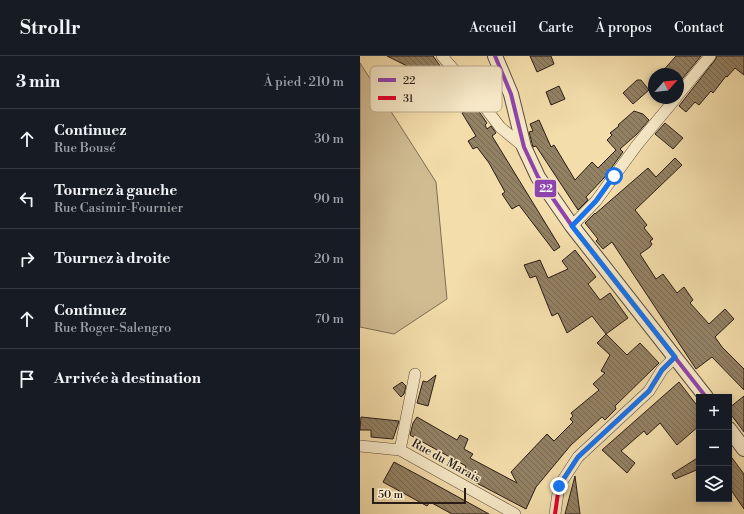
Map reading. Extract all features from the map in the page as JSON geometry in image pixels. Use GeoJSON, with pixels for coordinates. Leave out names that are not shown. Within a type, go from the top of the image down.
{"type":"FeatureCollection","features":[{"type":"Feature","properties":{"kind":"street"},"geometry":{"type":"LineString","coordinates":[[442,56],[451,66]]}},
{"type":"Feature","properties":{"kind":"street"},"geometry":{"type":"LineString","coordinates":[[495,56],[499,66]]}},
{"type":"Feature","properties":{"kind":"street"},"geometry":{"type":"LineString","coordinates":[[684,88],[710,56]]}},
{"type":"Feature","properties":{"kind":"street"},"geometry":{"type":"LineString","coordinates":[[502,72],[512,94],[524,147],[538,177],[572,226],[704,394]]}},
{"type":"Feature","properties":{"kind":"street"},"geometry":{"type":"LineString","coordinates":[[572,226],[596,201],[637,144],[671,104]]}},
{"type":"Feature","properties":{"kind":"street"},"geometry":{"type":"LineString","coordinates":[[489,112],[500,127],[524,147]]}},
{"type":"Feature","properties":{"kind":"street"},"geometry":{"type":"LineString","coordinates":[[555,514],[559,486],[578,457],[649,391],[662,370],[675,357]]}},
{"type":"Feature","properties":{"kind":"street"},"geometry":{"type":"LineString","coordinates":[[400,450],[415,374]]}},
{"type":"Feature","properties":{"kind":"street"},"geometry":{"type":"LineString","coordinates":[[730,430],[744,449]]}},
{"type":"Feature","properties":{"kind":"street","name":"Rue du Marais"},"geometry":{"type":"LineString","coordinates":[[360,446],[400,450],[515,514]]}},
{"type":"Feature","properties":{"kind":"shaded area"},"geometry":{"type":"Polygon","coordinates":[[[360,63],[370,79],[370,112],[391,112],[436,182],[447,299],[394,334],[360,327],[360,63]]]}},
{"type":"Feature","properties":{"kind":"building"},"geometry":{"type":"Polygon","coordinates":[[[387,56],[433,56],[440,66],[407,66],[387,56]]]}},
{"type":"Feature","properties":{"kind":"building"},"geometry":{"type":"Polygon","coordinates":[[[530,56],[551,56],[554,64],[537,72],[530,56]]]}},
{"type":"Feature","properties":{"kind":"building"},"geometry":{"type":"Polygon","coordinates":[[[676,56],[701,56],[684,77],[684,68],[665,68],[676,56]]]}},
{"type":"Feature","properties":{"kind":"building"},"geometry":{"type":"Polygon","coordinates":[[[717,56],[744,56],[744,75],[735,68],[727,77],[726,76],[713,93],[711,91],[699,105],[695,102],[686,112],[679,106],[681,104],[684,104],[684,100],[717,56]]]}},
{"type":"Feature","properties":{"kind":"building"},"geometry":{"type":"Polygon","coordinates":[[[637,80],[641,80],[648,89],[648,91],[633,104],[623,93],[637,80]]]}},
{"type":"Feature","properties":{"kind":"building"},"geometry":{"type":"Polygon","coordinates":[[[559,86],[565,99],[551,105],[546,92],[559,86]]]}},
{"type":"Feature","properties":{"kind":"building"},"geometry":{"type":"Polygon","coordinates":[[[634,111],[643,114],[649,120],[637,134],[620,149],[623,152],[604,178],[586,197],[588,200],[578,210],[536,146],[533,147],[529,132],[533,131],[530,124],[539,120],[551,147],[554,145],[575,180],[592,162],[598,168],[616,150],[607,140],[612,135],[610,133],[634,111]]]}},
{"type":"Feature","properties":{"kind":"building"},"geometry":{"type":"Polygon","coordinates":[[[479,112],[487,123],[485,125],[487,129],[491,126],[496,133],[492,136],[560,247],[554,251],[519,205],[512,209],[502,194],[505,192],[489,163],[477,147],[473,149],[468,141],[476,136],[462,113],[479,112]]]}},
{"type":"Feature","properties":{"kind":"building"},"geometry":{"type":"Polygon","coordinates":[[[665,123],[683,138],[673,149],[655,134],[665,123]]]}},
{"type":"Feature","properties":{"kind":"building"},"geometry":{"type":"Polygon","coordinates":[[[675,158],[682,165],[635,210],[647,225],[644,228],[653,239],[650,241],[652,244],[650,247],[640,254],[656,279],[663,274],[677,293],[684,287],[693,300],[690,303],[709,324],[725,309],[734,319],[715,337],[722,347],[744,369],[744,390],[712,357],[696,369],[612,242],[603,249],[596,241],[598,239],[585,223],[648,168],[656,177],[675,158]]]}},
{"type":"Feature","properties":{"kind":"building"},"geometry":{"type":"Polygon","coordinates":[[[575,250],[596,277],[588,284],[600,300],[610,293],[628,318],[606,334],[592,316],[567,333],[558,313],[552,316],[536,276],[530,278],[524,265],[540,260],[548,278],[568,269],[562,261],[575,250]]]}},
{"type":"Feature","properties":{"kind":"building"},"geometry":{"type":"Polygon","coordinates":[[[606,334],[627,355],[640,343],[659,363],[615,406],[616,409],[605,420],[602,417],[571,445],[536,487],[526,509],[467,478],[469,475],[463,472],[466,466],[410,435],[413,423],[417,417],[457,440],[460,435],[468,439],[464,449],[473,454],[470,458],[517,483],[511,472],[547,434],[554,441],[573,422],[570,419],[573,416],[571,413],[599,390],[593,384],[605,373],[601,371],[610,355],[597,343],[606,334]]]}},
{"type":"Feature","properties":{"kind":"building"},"geometry":{"type":"Polygon","coordinates":[[[436,375],[428,406],[417,403],[423,381],[427,382],[436,375]]]}},
{"type":"Feature","properties":{"kind":"building"},"geometry":{"type":"Polygon","coordinates":[[[402,382],[406,386],[404,394],[401,397],[393,388],[402,382]]]}},
{"type":"Feature","properties":{"kind":"building"},"geometry":{"type":"Polygon","coordinates":[[[679,382],[696,404],[696,429],[677,445],[660,423],[647,435],[644,431],[621,451],[635,463],[627,473],[602,450],[679,382]]]}},
{"type":"Feature","properties":{"kind":"building"},"geometry":{"type":"Polygon","coordinates":[[[744,396],[744,432],[732,416],[732,406],[744,396]]]}},
{"type":"Feature","properties":{"kind":"building"},"geometry":{"type":"Polygon","coordinates":[[[361,417],[399,421],[393,439],[371,437],[371,430],[360,430],[361,417]]]}},
{"type":"Feature","properties":{"kind":"building"},"geometry":{"type":"Polygon","coordinates":[[[732,458],[744,474],[744,509],[732,491],[732,458]]]}},
{"type":"Feature","properties":{"kind":"building"},"geometry":{"type":"Polygon","coordinates":[[[696,459],[696,470],[675,479],[672,474],[696,459]]]}},
{"type":"Feature","properties":{"kind":"building"},"geometry":{"type":"Polygon","coordinates":[[[394,462],[489,514],[452,514],[430,502],[427,506],[383,482],[394,462]]]}},
{"type":"Feature","properties":{"kind":"building"},"geometry":{"type":"Polygon","coordinates":[[[575,476],[580,514],[565,514],[575,476]]]}},
{"type":"Feature","properties":{"kind":"transit line","name":"22"},"geometry":{"type":"LineString","coordinates":[[495,56],[499,66]]}},
{"type":"Feature","properties":{"kind":"transit line","name":"22"},"geometry":{"type":"LineString","coordinates":[[502,73],[511,94],[524,147],[538,177],[572,226],[704,394]]}},
{"type":"Feature","properties":{"kind":"transit line","name":"31"},"geometry":{"type":"LineString","coordinates":[[555,514],[559,486],[578,457],[649,391],[662,370],[675,357]]}},
{"type":"Feature","properties":{"kind":"route"},"geometry":{"type":"LineString","coordinates":[[559,486],[578,457],[649,391],[662,370],[675,357],[572,226],[596,201],[614,176]]}}]}
